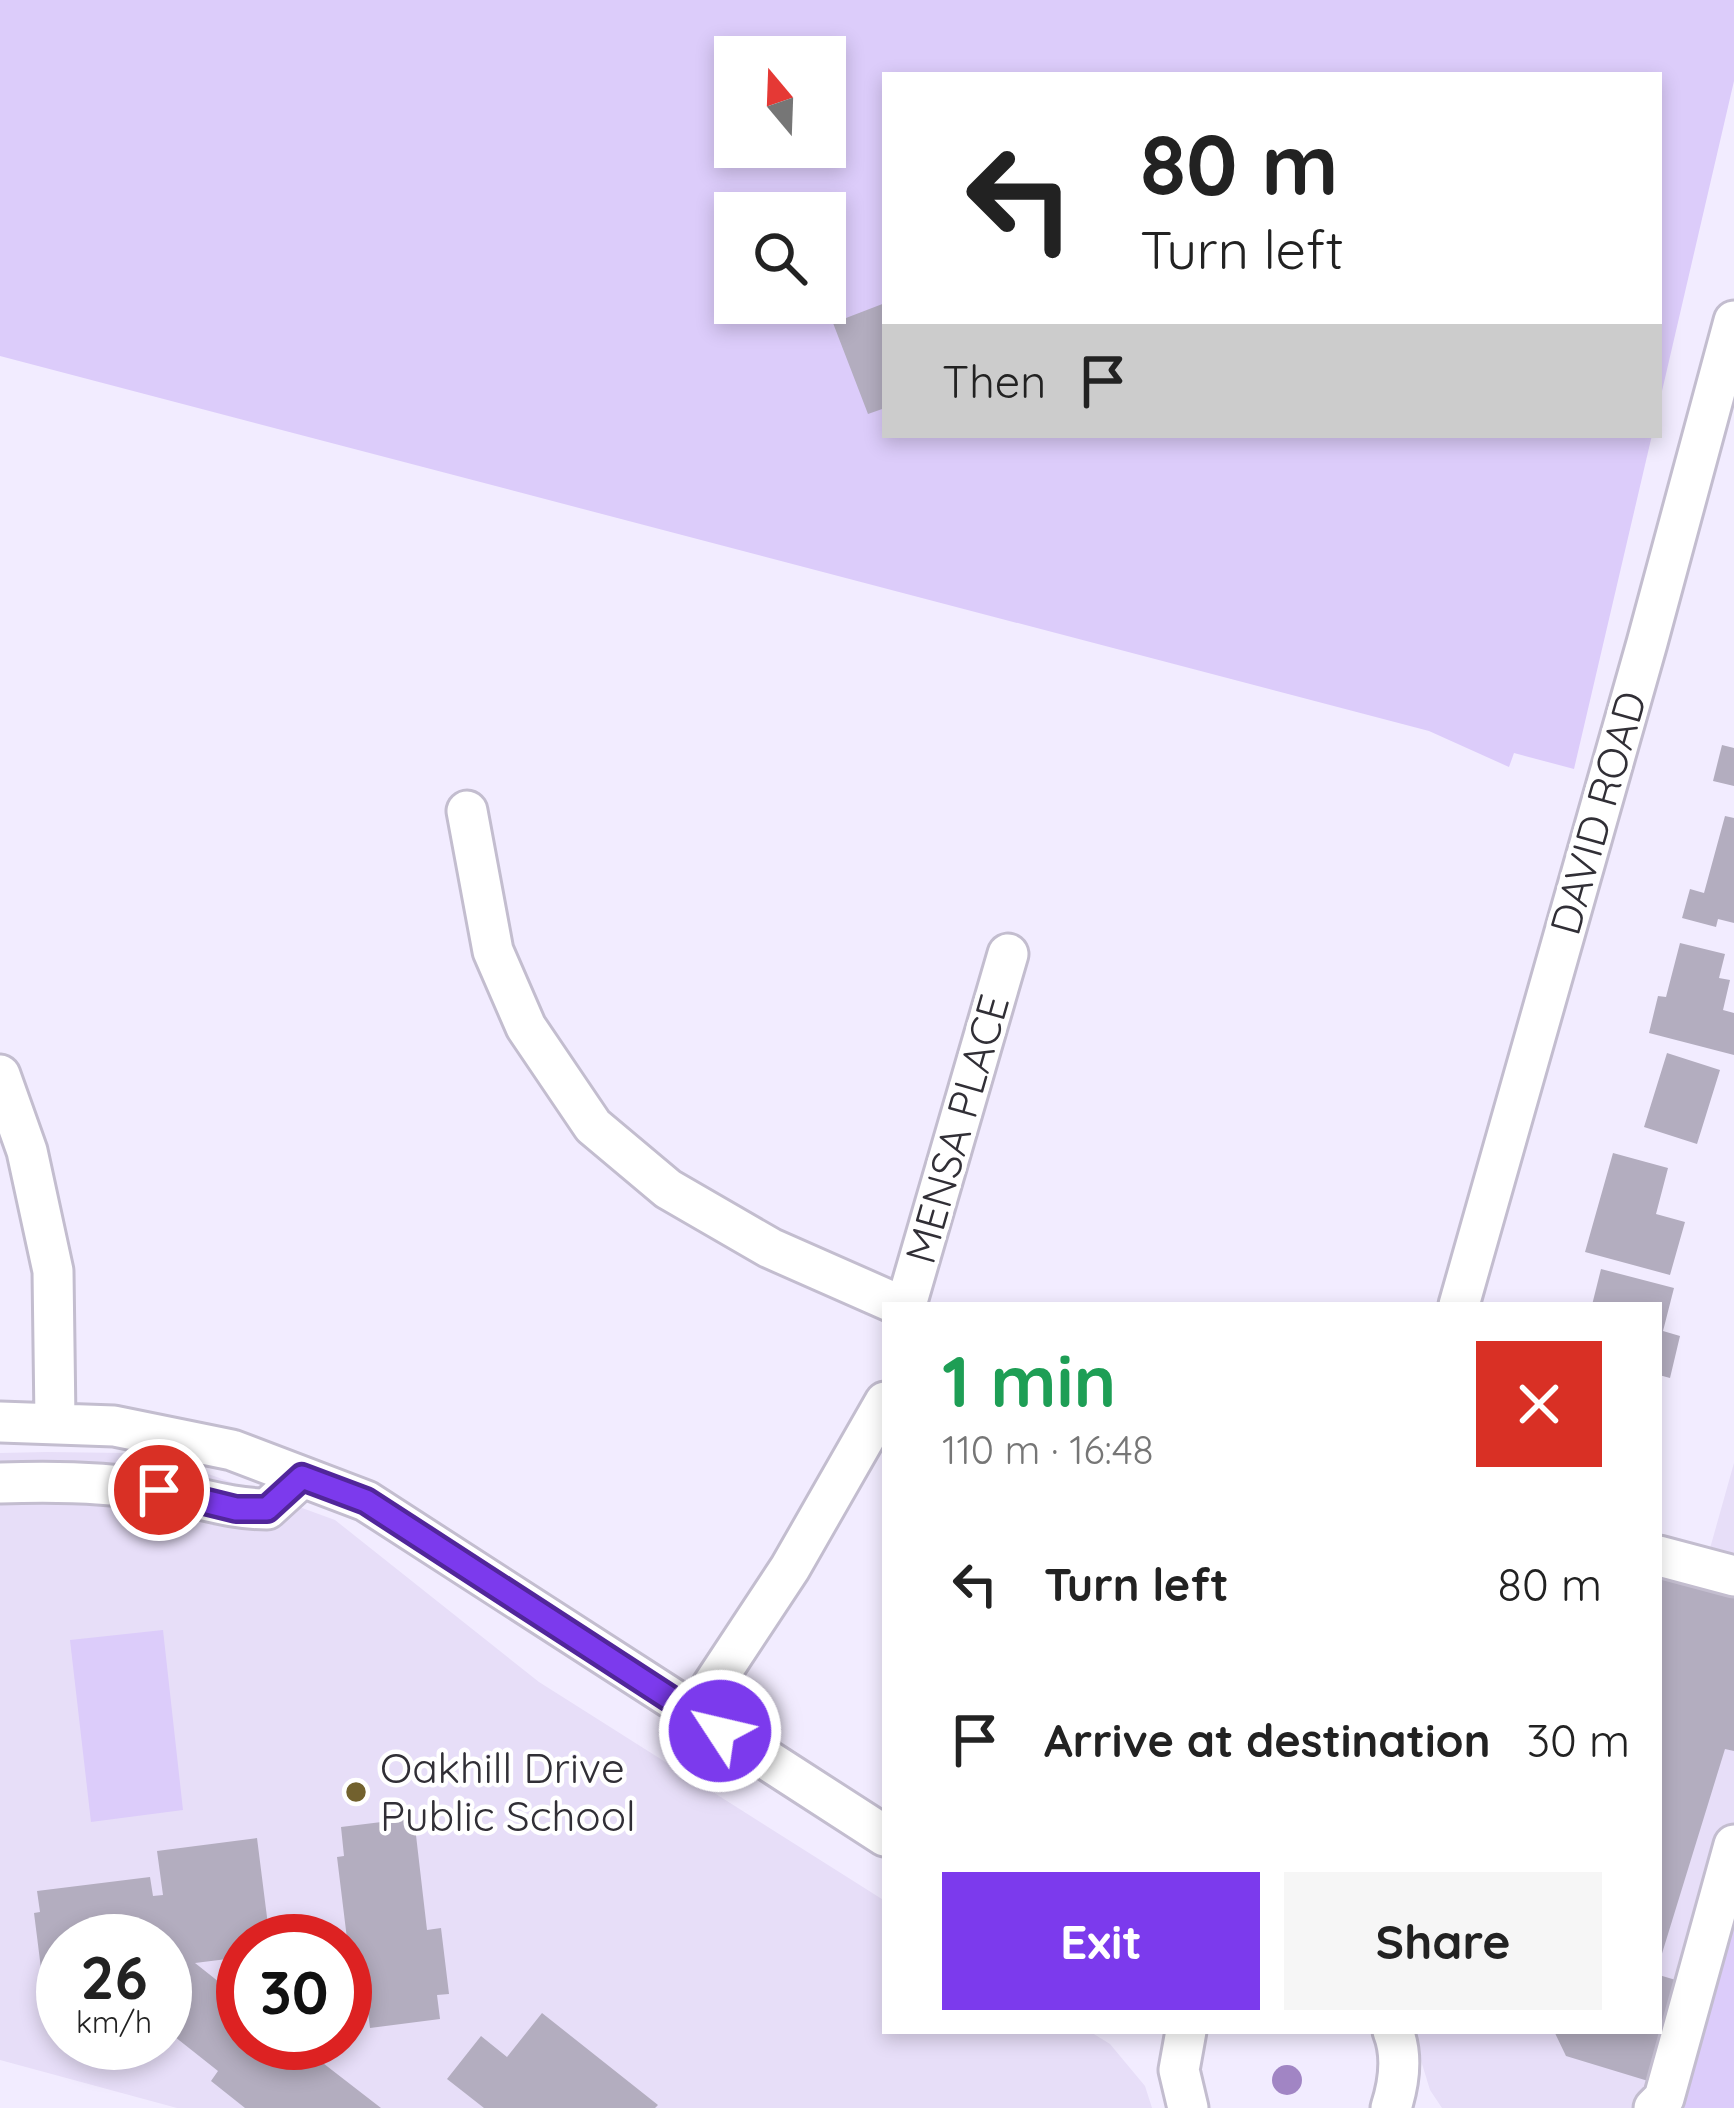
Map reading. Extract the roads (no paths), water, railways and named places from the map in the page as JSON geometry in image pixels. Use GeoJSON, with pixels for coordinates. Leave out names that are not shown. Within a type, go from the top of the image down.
{"type":"FeatureCollection","features":[{"type":"Feature","properties":{"kind":"street","name":"DAVID ROAD"},"geometry":{"type":"LineString","coordinates":[[1460,1302],[1734,321]]}},
{"type":"Feature","properties":{"kind":"street"},"geometry":{"type":"LineString","coordinates":[[467,812],[493,951],[526,1027],[593,1126],[668,1189],[770,1248],[896,1302]]}},
{"type":"Feature","properties":{"kind":"street","name":"MENSA PLACE"},"geometry":{"type":"LineString","coordinates":[[904,1302],[1008,954]]}},
{"type":"Feature","properties":{"kind":"street"},"geometry":{"type":"LineString","coordinates":[[0,1075],[27,1151],[53,1271],[55,1421]]}},
{"type":"Feature","properties":{"kind":"street"},"geometry":{"type":"LineString","coordinates":[[695,1712],[790,1568],[882,1407]]}},
{"type":"Feature","properties":{"kind":"street"},"geometry":{"type":"LineString","coordinates":[[0,1422],[114,1426],[232,1450],[366,1501],[882,1834]]}},
{"type":"Feature","properties":{"kind":"street"},"geometry":{"type":"LineString","coordinates":[[0,1483],[114,1484],[236,1509],[267,1509],[302,1477]]}},
{"type":"Feature","properties":{"kind":"street"},"geometry":{"type":"LineString","coordinates":[[1662,1557],[1734,1576]]}},
{"type":"Feature","properties":{"kind":"street"},"geometry":{"type":"LineString","coordinates":[[1654,2108],[1664,2098],[1734,1846]]}},
{"type":"Feature","properties":{"kind":"street"},"geometry":{"type":"LineString","coordinates":[[1185,2034],[1179,2070],[1188,2108]]}},
{"type":"Feature","properties":{"kind":"street"},"geometry":{"type":"LineString","coordinates":[[1390,2108],[1400,2084],[1394,2034]]}},
{"type":"Feature","properties":{"kind":"place","name":"Oakhill Drive Public School"},"geometry":{"type":"Point","coordinates":[356,1792]}}]}
